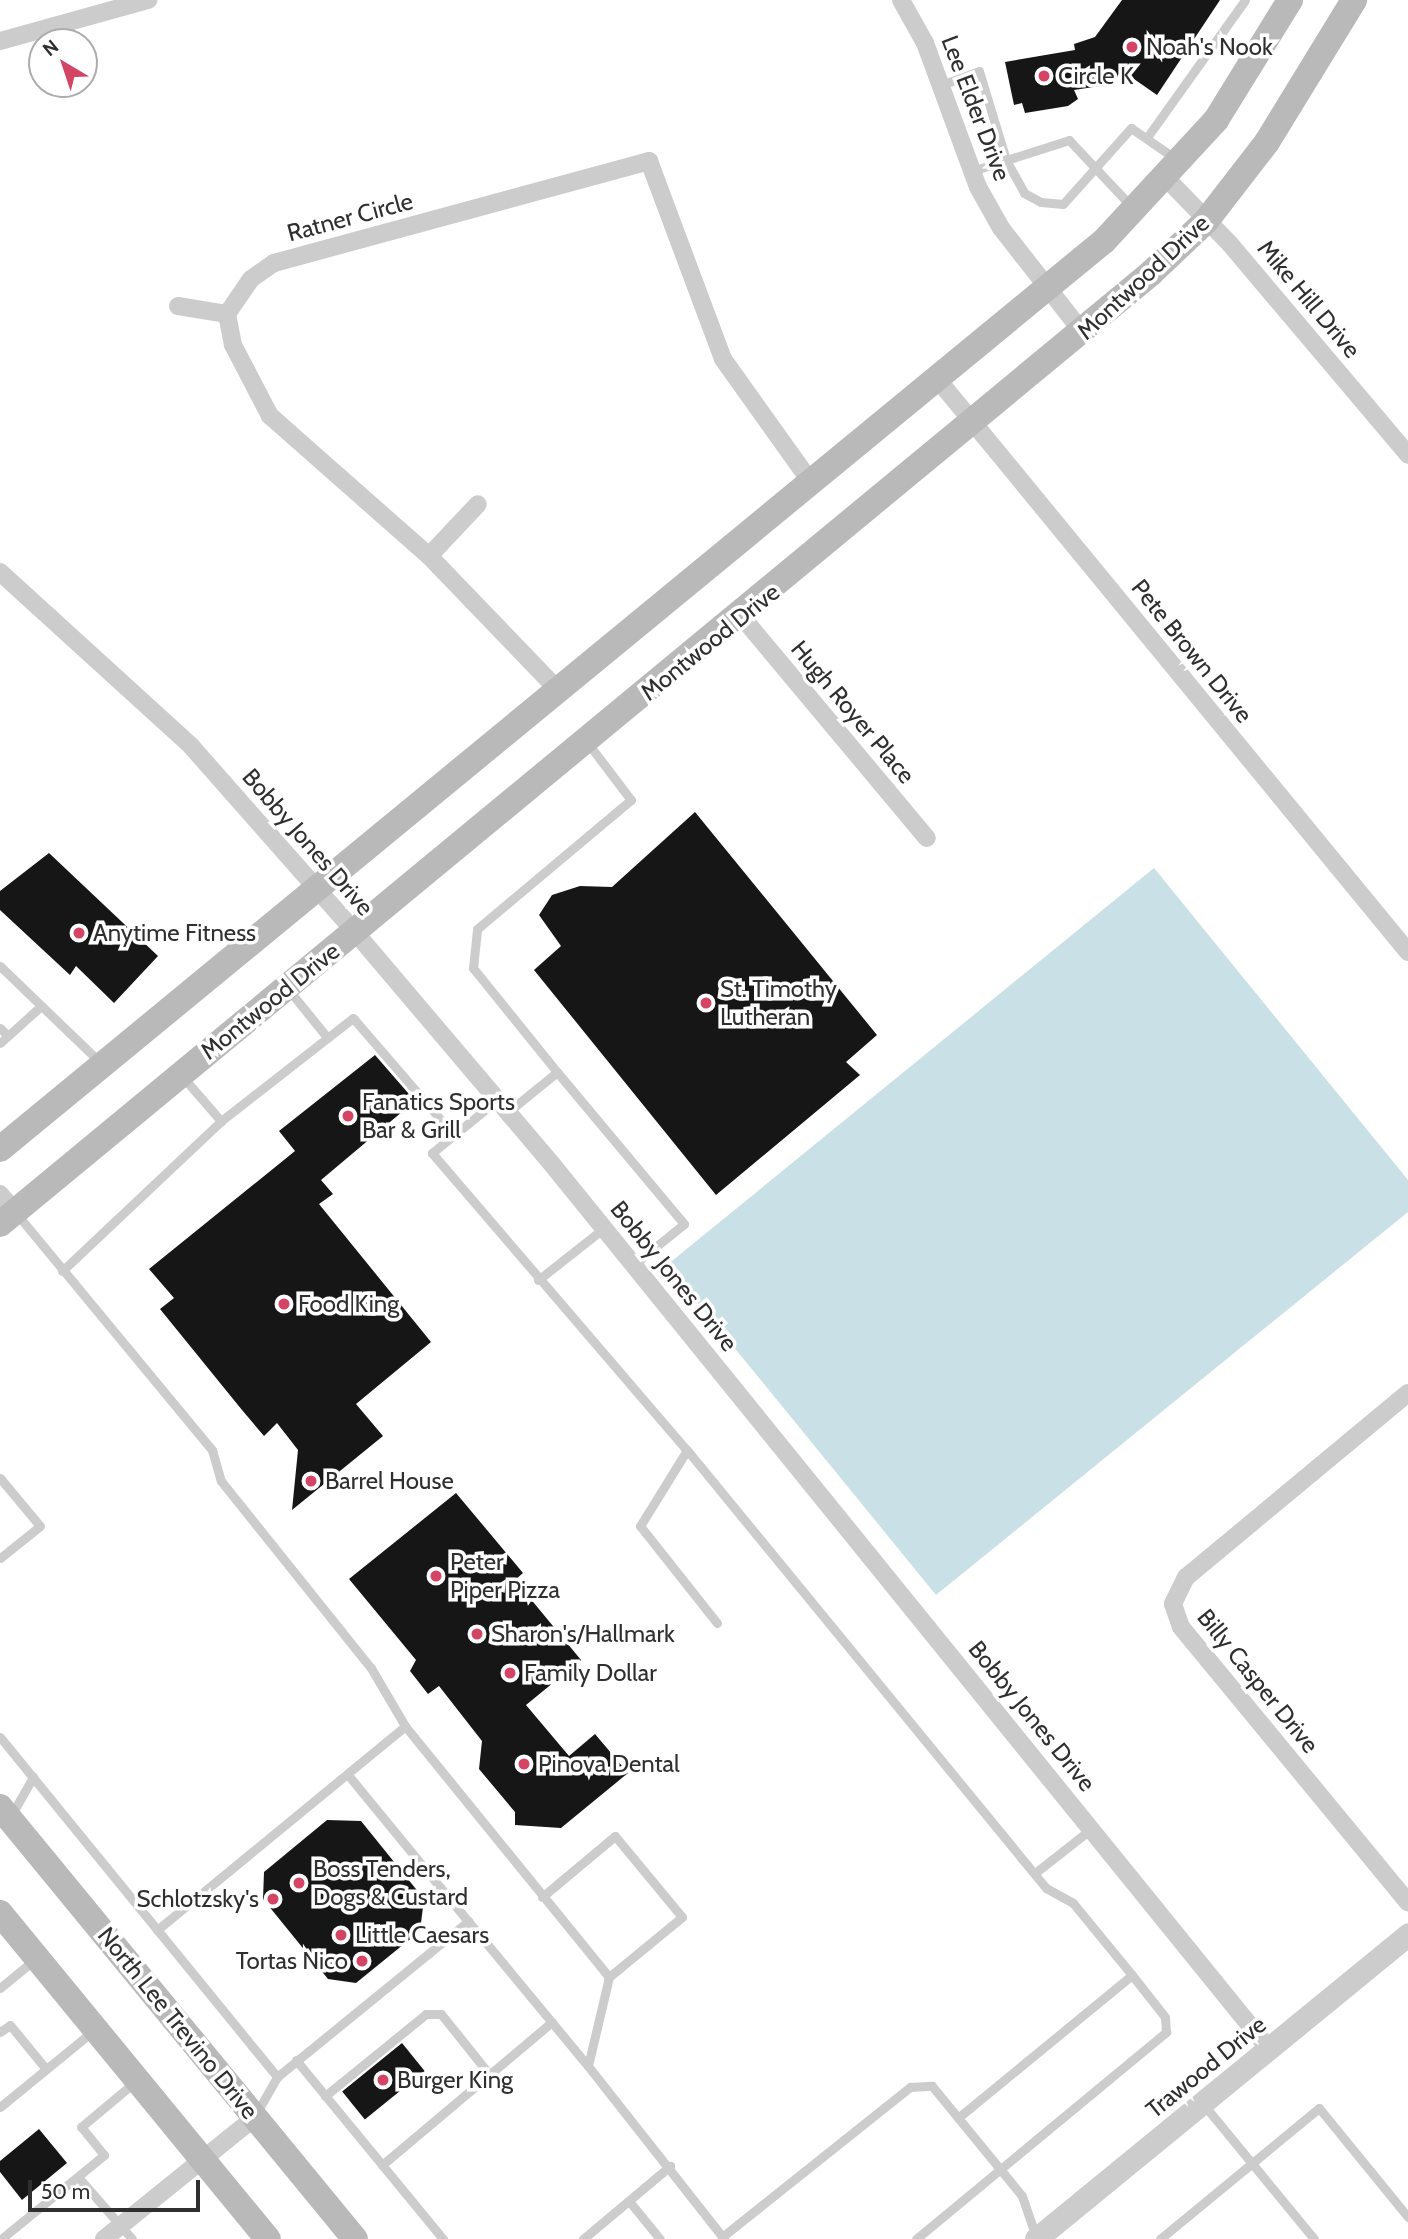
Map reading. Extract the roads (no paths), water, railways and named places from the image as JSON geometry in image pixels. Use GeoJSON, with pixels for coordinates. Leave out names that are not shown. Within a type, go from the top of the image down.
{"type":"FeatureCollection","features":[{"type":"Feature","properties":{"kind":"main road"},"geometry":{"type":"LineString","coordinates":[[0,1149],[1048,290],[1173,171],[1237,90],[1290,0]]}},
{"type":"Feature","properties":{"kind":"main road","name":"Montwood Drive"},"geometry":{"type":"LineString","coordinates":[[5,1210],[181,1075],[741,617],[1083,332],[1206,221],[1267,142],[1354,0]]}},
{"type":"Feature","properties":{"kind":"main road","name":"North Lee Trevino Drive"},"geometry":{"type":"LineString","coordinates":[[3,1818],[355,2239]]}},
{"type":"Feature","properties":{"kind":"main road"},"geometry":{"type":"LineString","coordinates":[[0,1913],[268,2239]]}},
{"type":"Feature","properties":{"kind":"street"},"geometry":{"type":"LineString","coordinates":[[0,41],[148,0]]}},
{"type":"Feature","properties":{"kind":"street","name":"Lee Elder Drive"},"geometry":{"type":"LineString","coordinates":[[901,0],[941,85],[971,171],[1001,228],[1083,332]]}},
{"type":"Feature","properties":{"kind":"street","name":"Ratner Circle"},"geometry":{"type":"LineString","coordinates":[[227,314],[251,279],[274,264],[649,161],[723,359],[811,484]]}},
{"type":"Feature","properties":{"kind":"street","name":"Mike Hill Drive"},"geometry":{"type":"LineString","coordinates":[[1173,171],[1206,221],[1408,455]]}},
{"type":"Feature","properties":{"kind":"street"},"geometry":{"type":"LineString","coordinates":[[178,306],[227,314],[233,345],[270,416],[429,556],[559,691]]}},
{"type":"Feature","properties":{"kind":"street","name":"Pete Brown Drive"},"geometry":{"type":"LineString","coordinates":[[939,381],[1408,952]]}},
{"type":"Feature","properties":{"kind":"street"},"geometry":{"type":"LineString","coordinates":[[429,556],[478,504]]}},
{"type":"Feature","properties":{"kind":"street","name":"Bobby Jones Drive"},"geometry":{"type":"LineString","coordinates":[[0,572],[191,746],[355,932],[604,1228],[1269,2049]]}},
{"type":"Feature","properties":{"kind":"street","name":"Hugh Royer Place"},"geometry":{"type":"LineString","coordinates":[[741,617],[927,838]]}},
{"type":"Feature","properties":{"kind":"street","name":"Billy Casper Drive"},"geometry":{"type":"LineString","coordinates":[[1408,1393],[1186,1577],[1173,1604],[1181,1627],[1408,1902]]}},
{"type":"Feature","properties":{"kind":"street","name":"Trawood Drive"},"geometry":{"type":"LineString","coordinates":[[1036,2239],[1408,1934]]}},
{"type":"Feature","properties":{"kind":"street"},"geometry":{"type":"LineString","coordinates":[[104,2239],[126,2232],[202,2159],[255,2117]]}},
{"type":"Feature","properties":{"kind":"lane"},"geometry":{"type":"LineString","coordinates":[[1148,136],[1245,0]]}},
{"type":"Feature","properties":{"kind":"lane"},"geometry":{"type":"LineString","coordinates":[[941,85],[979,71],[1006,160],[1024,192],[1052,203],[1063,204],[1131,128],[1148,136],[1173,171]]}},
{"type":"Feature","properties":{"kind":"lane"},"geometry":{"type":"LineString","coordinates":[[971,171],[1069,140],[1135,210]]}},
{"type":"Feature","properties":{"kind":"lane"},"geometry":{"type":"LineString","coordinates":[[587,742],[631,800],[477,929],[473,968],[684,1224],[634,1265]]}},
{"type":"Feature","properties":{"kind":"lane"},"geometry":{"type":"LineString","coordinates":[[0,967],[103,1065]]}},
{"type":"Feature","properties":{"kind":"lane"},"geometry":{"type":"LineString","coordinates":[[287,987],[326,1036]]}},
{"type":"Feature","properties":{"kind":"lane"},"geometry":{"type":"LineString","coordinates":[[0,1043],[41,1006]]}},
{"type":"Feature","properties":{"kind":"lane"},"geometry":{"type":"LineString","coordinates":[[62,1271],[221,1121],[326,1036],[353,1018],[366,1026],[454,1135]]}},
{"type":"Feature","properties":{"kind":"lane"},"geometry":{"type":"LineString","coordinates":[[0,1028],[8,1036]]}},
{"type":"Feature","properties":{"kind":"lane"},"geometry":{"type":"LineString","coordinates":[[557,1072],[454,1135],[432,1153],[538,1280],[687,1450],[1035,1873],[1073,1903],[1165,2017],[1166,2032],[916,2239]]}},
{"type":"Feature","properties":{"kind":"lane"},"geometry":{"type":"LineString","coordinates":[[181,1075],[221,1121]]}},
{"type":"Feature","properties":{"kind":"lane"},"geometry":{"type":"LineString","coordinates":[[5,1210],[62,1271],[212,1450],[221,1481],[371,1668],[405,1726],[609,1977]]}},
{"type":"Feature","properties":{"kind":"lane"},"geometry":{"type":"LineString","coordinates":[[538,1280],[604,1228]]}},
{"type":"Feature","properties":{"kind":"lane"},"geometry":{"type":"LineString","coordinates":[[687,1450],[640,1526],[717,1623]]}},
{"type":"Feature","properties":{"kind":"lane"},"geometry":{"type":"LineString","coordinates":[[0,1478],[40,1526],[0,1559]]}},
{"type":"Feature","properties":{"kind":"lane"},"geometry":{"type":"LineString","coordinates":[[158,1930],[405,1726]]}},
{"type":"Feature","properties":{"kind":"lane"},"geometry":{"type":"LineString","coordinates":[[0,1737],[277,2077]]}},
{"type":"Feature","properties":{"kind":"lane"},"geometry":{"type":"LineString","coordinates":[[348,1774],[670,2166],[723,2238],[911,2087],[932,2086],[1022,2196],[1036,2239]]}},
{"type":"Feature","properties":{"kind":"lane"},"geometry":{"type":"LineString","coordinates":[[3,1818],[33,1777]]}},
{"type":"Feature","properties":{"kind":"lane"},"geometry":{"type":"LineString","coordinates":[[1035,1873],[1091,1828]]}},
{"type":"Feature","properties":{"kind":"lane"},"geometry":{"type":"LineString","coordinates":[[542,1897],[615,1836],[682,1917],[609,1977],[588,2066]]}},
{"type":"Feature","properties":{"kind":"lane"},"geometry":{"type":"LineString","coordinates":[[255,2117],[277,2077],[468,1921]]}},
{"type":"Feature","properties":{"kind":"lane"},"geometry":{"type":"LineString","coordinates":[[0,1988],[37,1958]]}},
{"type":"Feature","properties":{"kind":"lane"},"geometry":{"type":"LineString","coordinates":[[958,2118],[1132,1975]]}},
{"type":"Feature","properties":{"kind":"lane"},"geometry":{"type":"LineString","coordinates":[[325,2096],[426,2014],[441,2014],[489,2074]]}},
{"type":"Feature","properties":{"kind":"lane"},"geometry":{"type":"LineString","coordinates":[[382,2165],[552,2022]]}},
{"type":"Feature","properties":{"kind":"lane"},"geometry":{"type":"LineString","coordinates":[[0,2032],[10,2025],[46,2069]]}},
{"type":"Feature","properties":{"kind":"lane"},"geometry":{"type":"LineString","coordinates":[[0,2106],[95,2029]]}},
{"type":"Feature","properties":{"kind":"lane"},"geometry":{"type":"LineString","coordinates":[[296,2060],[443,2239]]}},
{"type":"Feature","properties":{"kind":"lane"},"geometry":{"type":"LineString","coordinates":[[1,2239],[104,2155],[81,2127],[137,2080]]}},
{"type":"Feature","properties":{"kind":"lane"},"geometry":{"type":"LineString","coordinates":[[1203,2103],[1314,2239]]}},
{"type":"Feature","properties":{"kind":"lane"},"geometry":{"type":"LineString","coordinates":[[1160,2239],[1319,2108],[1408,2217]]}},
{"type":"Feature","properties":{"kind":"lane"},"geometry":{"type":"LineString","coordinates":[[583,2239],[670,2166]]}},
{"type":"Feature","properties":{"kind":"lane"},"geometry":{"type":"LineString","coordinates":[[78,2177],[126,2232]]}},
{"type":"Feature","properties":{"kind":"lane"},"geometry":{"type":"LineString","coordinates":[[629,2200],[660,2239]]}},
{"type":"Feature","properties":{"kind":"water"},"geometry":{"type":"Polygon","coordinates":[[[1154,868],[1408,1180],[1408,1212],[936,1595],[667,1265],[1154,868]]]}},
{"type":"Feature","properties":{"kind":"place","name":"Noah's Nook"},"geometry":{"type":"Point","coordinates":[1132,47]}},
{"type":"Feature","properties":{"kind":"place","name":"Circle K"},"geometry":{"type":"Point","coordinates":[1044,76]}},
{"type":"Feature","properties":{"kind":"place","name":"Anytime Fitness"},"geometry":{"type":"Point","coordinates":[79,933]}},
{"type":"Feature","properties":{"kind":"place","name":"St. Timothy Lutheran"},"geometry":{"type":"Point","coordinates":[706,1003]}},
{"type":"Feature","properties":{"kind":"place","name":"Fanatics Sports Bar & Grill"},"geometry":{"type":"Point","coordinates":[348,1116]}},
{"type":"Feature","properties":{"kind":"place","name":"Food King"},"geometry":{"type":"Point","coordinates":[284,1304]}},
{"type":"Feature","properties":{"kind":"place","name":"Barrel House"},"geometry":{"type":"Point","coordinates":[311,1481]}},
{"type":"Feature","properties":{"kind":"place","name":"Peter Piper Pizza"},"geometry":{"type":"Point","coordinates":[436,1576]}},
{"type":"Feature","properties":{"kind":"place","name":"Sharon's/Hallmark"},"geometry":{"type":"Point","coordinates":[477,1634]}},
{"type":"Feature","properties":{"kind":"place","name":"Family Dollar"},"geometry":{"type":"Point","coordinates":[510,1673]}},
{"type":"Feature","properties":{"kind":"place","name":"Pinova Dental"},"geometry":{"type":"Point","coordinates":[524,1764]}},
{"type":"Feature","properties":{"kind":"place","name":"Boss Tenders, Dogs & Custard"},"geometry":{"type":"Point","coordinates":[299,1883]}},
{"type":"Feature","properties":{"kind":"place","name":"Schlotzsky's"},"geometry":{"type":"Point","coordinates":[273,1899]}},
{"type":"Feature","properties":{"kind":"place","name":"Little Caesars"},"geometry":{"type":"Point","coordinates":[341,1935]}},
{"type":"Feature","properties":{"kind":"place","name":"Tortas Nico"},"geometry":{"type":"Point","coordinates":[362,1961]}},
{"type":"Feature","properties":{"kind":"place","name":"Burger King"},"geometry":{"type":"Point","coordinates":[383,2080]}}]}
